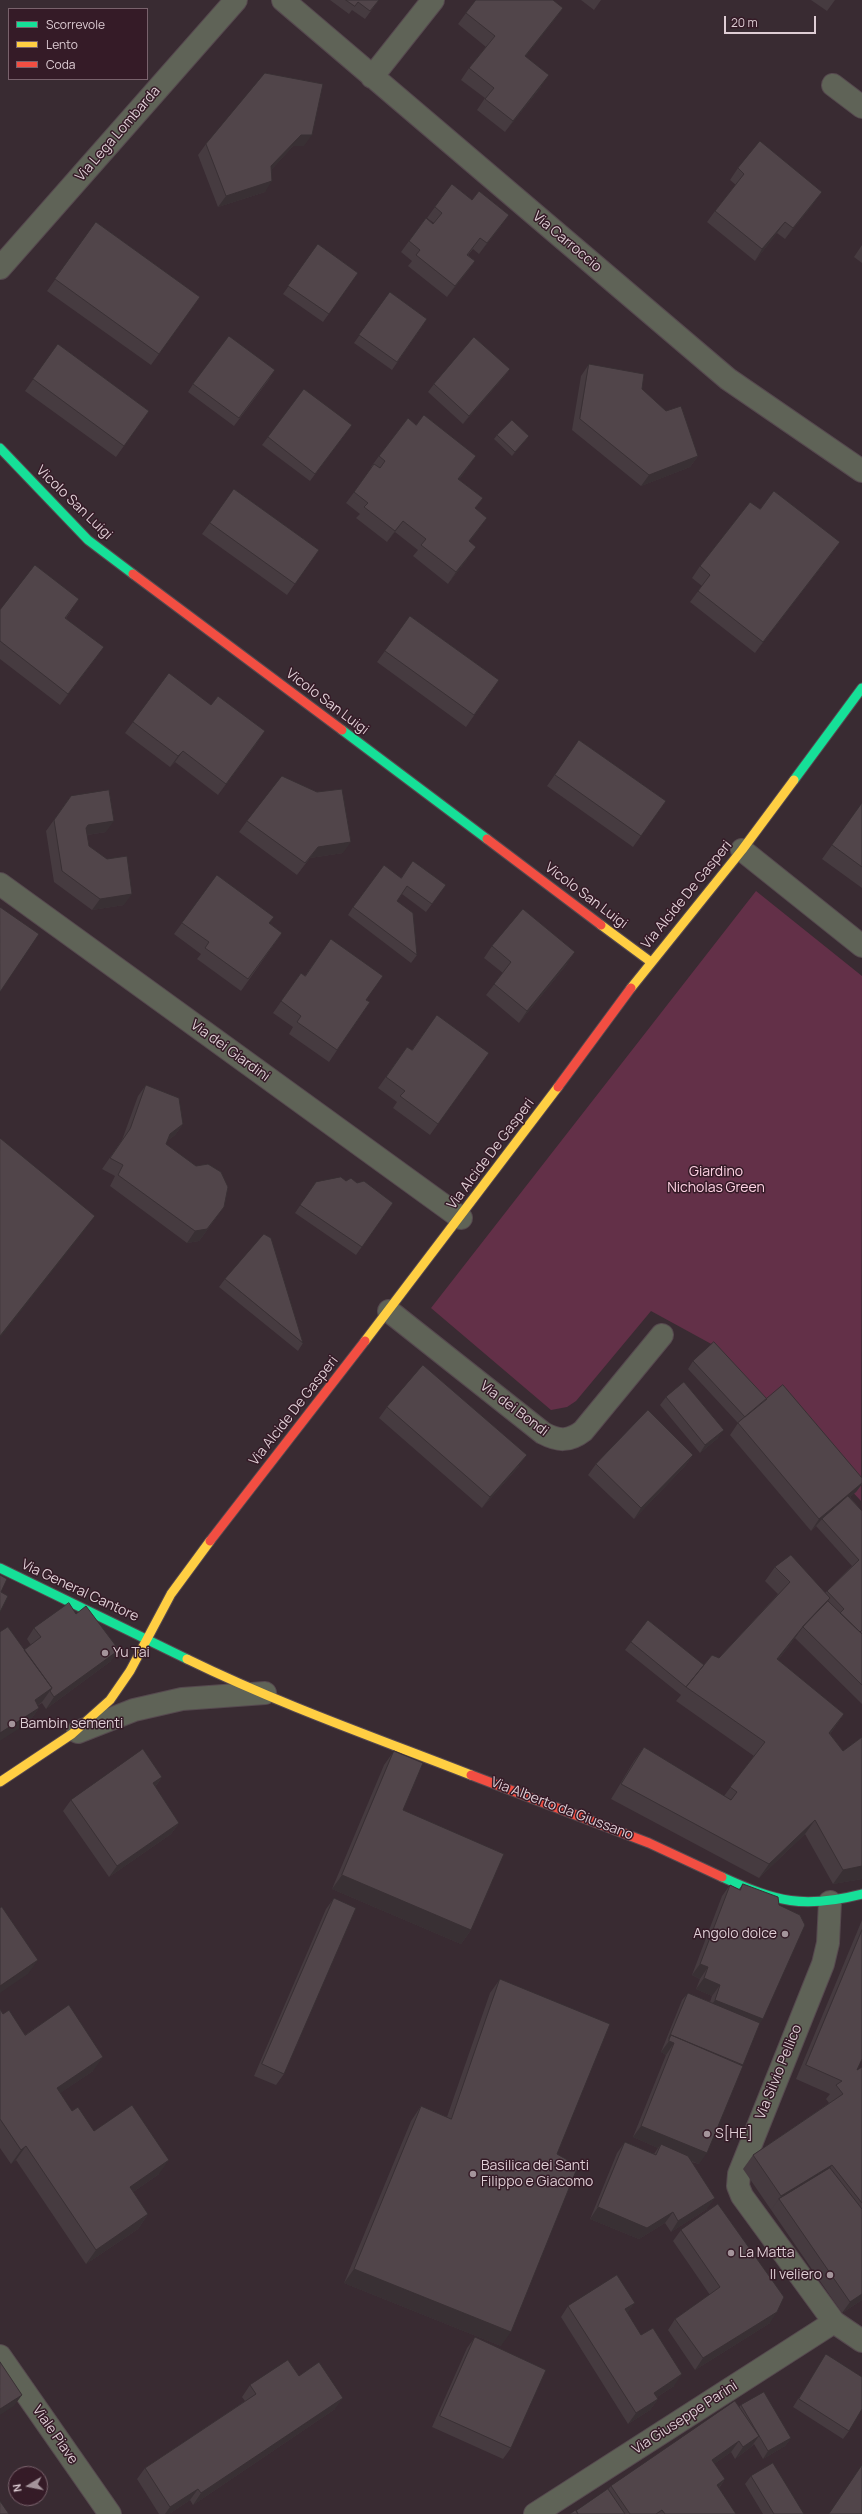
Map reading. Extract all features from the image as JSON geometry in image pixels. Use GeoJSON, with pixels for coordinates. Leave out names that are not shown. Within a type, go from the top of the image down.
{"type":"FeatureCollection","features":[{"type":"Feature","properties":{"kind":"street","name":"Via Lega Lombarda"},"geometry":{"type":"LineString","coordinates":[[0,268],[236,0]]}},
{"type":"Feature","properties":{"kind":"street","name":"Via Carroccio"},"geometry":{"type":"LineString","coordinates":[[282,0],[728,379],[862,472]]}},
{"type":"Feature","properties":{"kind":"street"},"geometry":{"type":"LineString","coordinates":[[372,77],[433,0]]}},
{"type":"Feature","properties":{"kind":"street"},"geometry":{"type":"LineString","coordinates":[[832,85],[862,107]]}},
{"type":"Feature","properties":{"kind":"street","name":"Vicolo San Luigi"},"geometry":{"type":"LineString","coordinates":[[0,448],[88,540],[651,962]]}},
{"type":"Feature","properties":{"kind":"street","name":"Via Alcide De Gasperi"},"geometry":{"type":"LineString","coordinates":[[148,1639],[165,1600],[180,1579],[460,1218],[651,962],[742,850],[862,688]]}},
{"type":"Feature","properties":{"kind":"street"},"geometry":{"type":"LineString","coordinates":[[742,850],[862,946]]}},
{"type":"Feature","properties":{"kind":"street","name":"Via dei Giardini"},"geometry":{"type":"LineString","coordinates":[[0,884],[460,1218]]}},
{"type":"Feature","properties":{"kind":"street","name":"Via dei Bondi"},"geometry":{"type":"LineString","coordinates":[[389,1311],[543,1433],[560,1440],[575,1437],[582,1431],[662,1335]]}},
{"type":"Feature","properties":{"kind":"street","name":"Via General Cantore"},"geometry":{"type":"LineString","coordinates":[[0,1568],[148,1639]]}},
{"type":"Feature","properties":{"kind":"street","name":"Via Alberto da Giussano"},"geometry":{"type":"LineString","coordinates":[[0,1782],[71,1734],[110,1699],[148,1639],[201,1667],[265,1694],[649,1843],[748,1888],[786,1900],[830,1902],[862,1894]]}},
{"type":"Feature","properties":{"kind":"street","name":"Via Alberto da Giussano"},"geometry":{"type":"LineString","coordinates":[[71,1734],[128,1712],[163,1702],[221,1695],[265,1694]]}},
{"type":"Feature","properties":{"kind":"street","name":"Via Silvio Pellico"},"geometry":{"type":"LineString","coordinates":[[830,1902],[828,1943],[823,1964],[738,2174],[738,2186],[742,2196],[834,2322],[862,2341]]}},
{"type":"Feature","properties":{"kind":"street","name":"Via Giuseppe Parini"},"geometry":{"type":"LineString","coordinates":[[535,2514],[834,2322]]}},
{"type":"Feature","properties":{"kind":"street","name":"Viale Piave"},"geometry":{"type":"LineString","coordinates":[[0,2356],[110,2514]]}},
{"type":"Feature","properties":{"kind":"green space","name":"Giardino Nicholas Green"},"geometry":{"type":"Polygon","coordinates":[[[756,891],[862,976],[861,1501],[715,1346],[651,1311],[576,1401],[567,1407],[551,1410],[431,1308],[756,891]]]}},
{"type":"Feature","properties":{"kind":"building"},"geometry":{"type":"Polygon","coordinates":[[[346,0],[379,0],[370,11],[358,2],[355,6],[346,0]]]}},
{"type":"Feature","properties":{"kind":"building"},"geometry":{"type":"Polygon","coordinates":[[[476,0],[553,0],[563,8],[525,56],[549,75],[513,121],[485,99],[494,88],[469,68],[495,36],[466,13],[476,0]]]}},
{"type":"Feature","properties":{"kind":"building"},"geometry":{"type":"Polygon","coordinates":[[[265,73],[323,84],[312,135],[301,135],[271,166],[272,181],[226,196],[206,144],[265,73]]]}},
{"type":"Feature","properties":{"kind":"building"},"geometry":{"type":"Polygon","coordinates":[[[760,141],[822,192],[793,228],[785,222],[762,249],[715,211],[744,174],[738,168],[760,141]]]}},
{"type":"Feature","properties":{"kind":"building"},"geometry":{"type":"Polygon","coordinates":[[[452,184],[472,200],[479,191],[509,215],[487,243],[480,238],[467,255],[475,261],[455,286],[416,255],[420,250],[409,241],[426,218],[433,224],[442,213],[435,207],[452,184]]]}},
{"type":"Feature","properties":{"kind":"building"},"geometry":{"type":"Polygon","coordinates":[[[96,222],[200,297],[159,354],[55,279],[96,222]]]}},
{"type":"Feature","properties":{"kind":"building"},"geometry":{"type":"Polygon","coordinates":[[[318,244],[358,273],[329,314],[288,286],[318,244]]]}},
{"type":"Feature","properties":{"kind":"building"},"geometry":{"type":"Polygon","coordinates":[[[390,292],[427,319],[397,362],[359,335],[390,292]]]}},
{"type":"Feature","properties":{"kind":"building"},"geometry":{"type":"Polygon","coordinates":[[[229,336],[275,370],[239,418],[193,384],[229,336]]]}},
{"type":"Feature","properties":{"kind":"building"},"geometry":{"type":"Polygon","coordinates":[[[474,337],[510,369],[469,416],[434,384],[474,337]]]}},
{"type":"Feature","properties":{"kind":"building"},"geometry":{"type":"Polygon","coordinates":[[[58,344],[149,411],[124,446],[33,379],[58,344]]]}},
{"type":"Feature","properties":{"kind":"building"},"geometry":{"type":"Polygon","coordinates":[[[589,364],[644,374],[642,389],[666,411],[681,406],[698,456],[649,475],[580,419],[589,364]]]}},
{"type":"Feature","properties":{"kind":"building"},"geometry":{"type":"Polygon","coordinates":[[[304,389],[352,425],[315,474],[268,437],[304,389]]]}},
{"type":"Feature","properties":{"kind":"building"},"geometry":{"type":"Polygon","coordinates":[[[424,415],[476,456],[458,479],[483,498],[475,508],[487,518],[469,541],[476,547],[456,572],[421,545],[426,539],[403,521],[395,531],[364,507],[368,503],[354,492],[374,464],[380,468],[385,461],[379,456],[408,418],[416,425],[424,415]]]}},
{"type":"Feature","properties":{"kind":"building"},"geometry":{"type":"Polygon","coordinates":[[[512,420],[529,436],[515,452],[497,435],[512,420]]]}},
{"type":"Feature","properties":{"kind":"building"},"geometry":{"type":"Polygon","coordinates":[[[234,489],[319,550],[295,584],[210,523],[234,489]]]}},
{"type":"Feature","properties":{"kind":"building"},"geometry":{"type":"Polygon","coordinates":[[[774,491],[840,542],[763,642],[698,591],[710,575],[700,566],[750,502],[760,509],[774,491]]]}},
{"type":"Feature","properties":{"kind":"building"},"geometry":{"type":"Polygon","coordinates":[[[35,565],[79,599],[65,618],[104,647],[68,694],[0,641],[0,610],[35,565]]]}},
{"type":"Feature","properties":{"kind":"building"},"geometry":{"type":"Polygon","coordinates":[[[410,616],[499,680],[474,715],[385,651],[410,616]]]}},
{"type":"Feature","properties":{"kind":"building"},"geometry":{"type":"Polygon","coordinates":[[[169,673],[211,705],[218,696],[265,731],[226,784],[183,751],[178,756],[133,722],[169,673]]]}},
{"type":"Feature","properties":{"kind":"building"},"geometry":{"type":"Polygon","coordinates":[[[579,740],[666,801],[641,836],[555,775],[579,740]]]}},
{"type":"Feature","properties":{"kind":"building"},"geometry":{"type":"Polygon","coordinates":[[[282,776],[317,792],[342,789],[351,842],[318,847],[305,863],[247,821],[282,776]]]}},
{"type":"Feature","properties":{"kind":"building"},"geometry":{"type":"Polygon","coordinates":[[[109,790],[114,821],[88,825],[86,828],[89,846],[107,859],[127,856],[132,894],[100,899],[62,871],[54,820],[71,796],[109,790]]]}},
{"type":"Feature","properties":{"kind":"building"},"geometry":{"type":"Polygon","coordinates":[[[862,803],[862,867],[832,845],[862,803]]]}},
{"type":"Feature","properties":{"kind":"building"},"geometry":{"type":"Polygon","coordinates":[[[413,861],[446,885],[432,904],[407,886],[397,901],[413,913],[417,955],[353,907],[384,865],[401,878],[413,861]]]}},
{"type":"Feature","properties":{"kind":"building"},"geometry":{"type":"Polygon","coordinates":[[[217,875],[274,917],[269,923],[282,933],[248,979],[205,948],[209,942],[182,923],[217,875]]]}},
{"type":"Feature","properties":{"kind":"building"},"geometry":{"type":"Polygon","coordinates":[[[0,907],[39,934],[0,992],[0,907]]]}},
{"type":"Feature","properties":{"kind":"building"},"geometry":{"type":"Polygon","coordinates":[[[523,909],[575,952],[527,1011],[494,984],[511,962],[492,946],[523,909]]]}},
{"type":"Feature","properties":{"kind":"building"},"geometry":{"type":"Polygon","coordinates":[[[331,939],[383,976],[366,1000],[370,1002],[337,1050],[297,1022],[301,1016],[281,1001],[301,973],[305,976],[331,939]]]}},
{"type":"Feature","properties":{"kind":"building"},"geometry":{"type":"Polygon","coordinates":[[[437,1015],[489,1053],[438,1124],[400,1096],[405,1091],[386,1077],[407,1047],[412,1050],[437,1015]]]}},
{"type":"Feature","properties":{"kind":"building"},"geometry":{"type":"Polygon","coordinates":[[[146,1085],[179,1098],[183,1124],[170,1134],[166,1144],[196,1166],[208,1164],[221,1172],[228,1187],[224,1207],[207,1229],[195,1231],[118,1175],[123,1165],[110,1158],[130,1129],[146,1085]]]}},
{"type":"Feature","properties":{"kind":"building"},"geometry":{"type":"Polygon","coordinates":[[[0,1138],[95,1216],[0,1336],[0,1138]]]}},
{"type":"Feature","properties":{"kind":"building"},"geometry":{"type":"Polygon","coordinates":[[[341,1177],[346,1181],[351,1178],[357,1183],[364,1181],[393,1203],[362,1247],[300,1205],[316,1182],[341,1177]]]}},
{"type":"Feature","properties":{"kind":"building"},"geometry":{"type":"Polygon","coordinates":[[[264,1234],[271,1238],[303,1343],[225,1279],[264,1234]]]}},
{"type":"Feature","properties":{"kind":"building"},"geometry":{"type":"Polygon","coordinates":[[[714,1342],[767,1399],[745,1417],[693,1361],[714,1342]]]}},
{"type":"Feature","properties":{"kind":"building"},"geometry":{"type":"Polygon","coordinates":[[[423,1365],[527,1455],[490,1497],[387,1407],[423,1365]]]}},
{"type":"Feature","properties":{"kind":"building"},"geometry":{"type":"Polygon","coordinates":[[[684,1382],[724,1430],[705,1445],[666,1397],[684,1382]]]}},
{"type":"Feature","properties":{"kind":"building"},"geometry":{"type":"Polygon","coordinates":[[[783,1385],[862,1478],[862,1483],[819,1519],[738,1423],[783,1385]]]}},
{"type":"Feature","properties":{"kind":"building"},"geometry":{"type":"Polygon","coordinates":[[[648,1410],[693,1455],[641,1508],[596,1464],[648,1410]]]}},
{"type":"Feature","properties":{"kind":"building"},"geometry":{"type":"Polygon","coordinates":[[[848,1496],[862,1511],[862,1630],[860,1632],[840,1613],[844,1609],[827,1591],[859,1560],[822,1519],[848,1496]]]}},
{"type":"Feature","properties":{"kind":"building"},"geometry":{"type":"Polygon","coordinates":[[[791,1555],[830,1598],[805,1624],[777,1659],[844,1714],[829,1733],[843,1751],[862,1737],[862,1866],[843,1870],[815,1820],[769,1864],[621,1784],[644,1747],[731,1800],[737,1792],[730,1787],[765,1742],[686,1687],[712,1655],[719,1658],[790,1582],[775,1567],[791,1555]]]}},
{"type":"Feature","properties":{"kind":"building"},"geometry":{"type":"Polygon","coordinates":[[[0,1575],[7,1579],[1,1592],[8,1596],[0,1612],[0,1575]]]}},
{"type":"Feature","properties":{"kind":"building"},"geometry":{"type":"Polygon","coordinates":[[[828,1601],[862,1634],[862,1685],[803,1627],[828,1601]]]}},
{"type":"Feature","properties":{"kind":"building"},"geometry":{"type":"Polygon","coordinates":[[[69,1603],[76,1614],[86,1606],[119,1650],[54,1697],[50,1691],[52,1688],[24,1650],[41,1637],[34,1628],[69,1603]]]}},
{"type":"Feature","properties":{"kind":"building"},"geometry":{"type":"Polygon","coordinates":[[[648,1620],[704,1665],[686,1687],[631,1642],[648,1620]]]}},
{"type":"Feature","properties":{"kind":"building"},"geometry":{"type":"Polygon","coordinates":[[[8,1627],[52,1688],[35,1700],[39,1708],[0,1733],[0,1632],[8,1627]]]}},
{"type":"Feature","properties":{"kind":"building"},"geometry":{"type":"Polygon","coordinates":[[[143,1749],[162,1777],[153,1783],[179,1823],[117,1866],[71,1800],[143,1749]]]}},
{"type":"Feature","properties":{"kind":"building"},"geometry":{"type":"Polygon","coordinates":[[[394,1751],[423,1763],[403,1810],[504,1854],[471,1930],[342,1875],[394,1751]]]}},
{"type":"Feature","properties":{"kind":"building"},"geometry":{"type":"Polygon","coordinates":[[[743,1884],[778,1897],[779,1905],[800,1915],[805,1925],[763,2019],[715,2000],[720,1985],[704,1978],[708,1967],[700,1964],[730,1885],[740,1890],[743,1884]]]}},
{"type":"Feature","properties":{"kind":"building"},"geometry":{"type":"Polygon","coordinates":[[[334,1898],[356,1908],[284,2074],[262,2064],[334,1898]]]}},
{"type":"Feature","properties":{"kind":"building"},"geometry":{"type":"Polygon","coordinates":[[[2,1907],[38,1960],[0,1986],[0,1908],[2,1907]]]}},
{"type":"Feature","properties":{"kind":"building"},"geometry":{"type":"Polygon","coordinates":[[[862,1930],[862,2059],[857,2070],[862,2067],[862,2203],[832,2165],[781,2196],[753,2155],[843,2094],[836,2085],[842,2081],[806,2065],[862,1930]]]}},
{"type":"Feature","properties":{"kind":"building","name":"Basilica dei Santi Filippo e Giacomo"},"geometry":{"type":"Polygon","coordinates":[[[500,1979],[610,2024],[557,2154],[578,2166],[511,2332],[354,2269],[421,2106],[451,2119],[500,1979]]]}},
{"type":"Feature","properties":{"kind":"building"},"geometry":{"type":"Polygon","coordinates":[[[688,1993],[760,2023],[743,2065],[671,2035],[669,2038],[688,1993]]]}},
{"type":"Feature","properties":{"kind":"building"},"geometry":{"type":"Polygon","coordinates":[[[69,2005],[103,2057],[57,2088],[72,2111],[78,2107],[94,2131],[132,2105],[169,2160],[130,2187],[148,2214],[96,2250],[26,2146],[21,2150],[0,2119],[0,2009],[3,2014],[9,2010],[25,2035],[69,2005]]]}},
{"type":"Feature","properties":{"kind":"building"},"geometry":{"type":"Polygon","coordinates":[[[671,2035],[743,2066],[707,2153],[641,2126],[674,2043],[669,2041],[671,2035]]]}},
{"type":"Feature","properties":{"kind":"building"},"geometry":{"type":"Polygon","coordinates":[[[625,2142],[656,2155],[661,2144],[688,2156],[715,2198],[678,2221],[673,2212],[647,2228],[598,2207],[625,2142]]]}},
{"type":"Feature","properties":{"kind":"building"},"geometry":{"type":"Polygon","coordinates":[[[830,2168],[862,2209],[862,2294],[850,2302],[779,2199],[830,2168]]]}},
{"type":"Feature","properties":{"kind":"building"},"geometry":{"type":"Polygon","coordinates":[[[718,2204],[784,2297],[777,2312],[703,2358],[675,2319],[720,2287],[681,2230],[718,2204]]]}},
{"type":"Feature","properties":{"kind":"building"},"geometry":{"type":"Polygon","coordinates":[[[617,2275],[635,2303],[625,2309],[641,2335],[653,2328],[682,2374],[654,2393],[658,2399],[636,2413],[568,2306],[617,2275]]]}},
{"type":"Feature","properties":{"kind":"building"},"geometry":{"type":"Polygon","coordinates":[[[475,2337],[546,2370],[511,2448],[440,2416],[475,2337]]]}},
{"type":"Feature","properties":{"kind":"building"},"geometry":{"type":"Polygon","coordinates":[[[826,2354],[862,2377],[862,2409],[849,2431],[799,2399],[826,2354]]]}},
{"type":"Feature","properties":{"kind":"building"},"geometry":{"type":"Polygon","coordinates":[[[288,2360],[299,2376],[319,2362],[343,2398],[201,2493],[198,2489],[170,2507],[145,2468],[256,2394],[250,2385],[288,2360]]]}},
{"type":"Feature","properties":{"kind":"building"},"geometry":{"type":"Polygon","coordinates":[[[0,2362],[22,2395],[0,2409],[0,2362]]]}},
{"type":"Feature","properties":{"kind":"building"},"geometry":{"type":"Polygon","coordinates":[[[764,2392],[791,2438],[768,2451],[741,2405],[764,2392]]]}},
{"type":"Feature","properties":{"kind":"building"},"geometry":{"type":"Polygon","coordinates":[[[735,2401],[759,2436],[743,2447],[739,2441],[712,2460],[725,2479],[717,2485],[736,2514],[665,2514],[662,2510],[656,2514],[630,2514],[611,2486],[735,2401]]]}},
{"type":"Feature","properties":{"kind":"building"},"geometry":{"type":"Polygon","coordinates":[[[773,2463],[804,2514],[774,2514],[751,2476],[773,2463]]]}},
{"type":"Feature","properties":{"kind":"building"},"geometry":{"type":"Polygon","coordinates":[[[862,2465],[862,2514],[829,2514],[862,2465]]]}},
{"type":"Feature","properties":{"kind":"building"},"geometry":{"type":"Polygon","coordinates":[[[608,2489],[625,2514],[578,2514],[576,2511],[608,2489]]]}},
{"type":"Feature","properties":{"kind":"building"},"geometry":{"type":"Polygon","coordinates":[[[0,2501],[9,2514],[0,2514],[0,2501]]]}},
{"type":"Feature","properties":{"kind":"building"},"geometry":{"type":"Polygon","coordinates":[[[576,2510],[578,2514],[570,2514],[576,2510]]]}},
{"type":"Feature","properties":{"kind":"traffic: fast"},"geometry":{"type":"LineString","coordinates":[[0,448],[88,540],[133,574]]}},
{"type":"Feature","properties":{"kind":"traffic: fast"},"geometry":{"type":"LineString","coordinates":[[794,780],[862,688]]}},
{"type":"Feature","properties":{"kind":"traffic: fast"},"geometry":{"type":"LineString","coordinates":[[342,730],[487,839]]}},
{"type":"Feature","properties":{"kind":"traffic: fast"},"geometry":{"type":"LineString","coordinates":[[0,1568],[187,1659]]}},
{"type":"Feature","properties":{"kind":"traffic: fast"},"geometry":{"type":"LineString","coordinates":[[722,1877],[741,1886],[775,1897],[806,1902],[841,1899],[862,1894]]}},
{"type":"Feature","properties":{"kind":"traffic: slow"},"geometry":{"type":"LineString","coordinates":[[631,988],[742,850],[794,780]]}},
{"type":"Feature","properties":{"kind":"traffic: slow"},"geometry":{"type":"LineString","coordinates":[[601,925],[651,962]]}},
{"type":"Feature","properties":{"kind":"traffic: slow"},"geometry":{"type":"LineString","coordinates":[[365,1341],[558,1087]]}},
{"type":"Feature","properties":{"kind":"traffic: slow"},"geometry":{"type":"LineString","coordinates":[[0,1782],[72,1734],[110,1700],[130,1671],[171,1594],[210,1541]]}},
{"type":"Feature","properties":{"kind":"traffic: slow"},"geometry":{"type":"LineString","coordinates":[[187,1659],[292,1706],[471,1775]]}},
{"type":"Feature","properties":{"kind":"traffic: jam"},"geometry":{"type":"LineString","coordinates":[[133,574],[342,730]]}},
{"type":"Feature","properties":{"kind":"traffic: jam"},"geometry":{"type":"LineString","coordinates":[[487,839],[601,925]]}},
{"type":"Feature","properties":{"kind":"traffic: jam"},"geometry":{"type":"LineString","coordinates":[[558,1087],[631,988]]}},
{"type":"Feature","properties":{"kind":"traffic: jam"},"geometry":{"type":"LineString","coordinates":[[210,1541],[365,1341]]}},
{"type":"Feature","properties":{"kind":"traffic: jam"},"geometry":{"type":"LineString","coordinates":[[471,1775],[649,1843],[722,1877]]}},
{"type":"Feature","properties":{"kind":"place","name":"Yu Tai"},"geometry":{"type":"Point","coordinates":[105,1653]}},
{"type":"Feature","properties":{"kind":"place","name":"Bambin sementi"},"geometry":{"type":"Point","coordinates":[12,1724]}},
{"type":"Feature","properties":{"kind":"place","name":"Angolo dolce"},"geometry":{"type":"Point","coordinates":[785,1934]}},
{"type":"Feature","properties":{"kind":"place","name":"S[HE]"},"geometry":{"type":"Point","coordinates":[707,2134]}},
{"type":"Feature","properties":{"kind":"place","name":"Basilica dei Santi Filippo e Giacomo"},"geometry":{"type":"Point","coordinates":[473,2174]}},
{"type":"Feature","properties":{"kind":"place","name":"La Matta"},"geometry":{"type":"Point","coordinates":[731,2253]}},
{"type":"Feature","properties":{"kind":"place","name":"Il veliero"},"geometry":{"type":"Point","coordinates":[830,2275]}}]}
